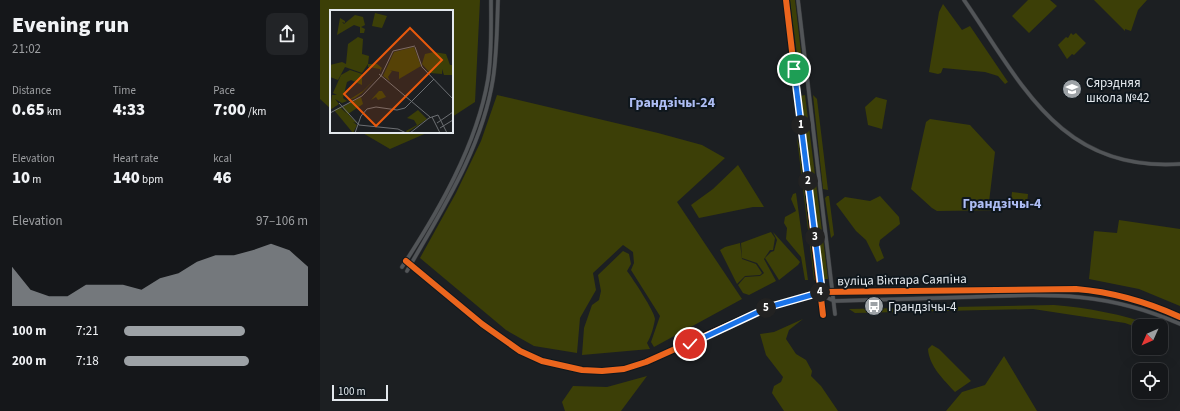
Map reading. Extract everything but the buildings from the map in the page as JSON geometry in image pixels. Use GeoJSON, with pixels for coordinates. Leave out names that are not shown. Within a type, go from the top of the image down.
{"type":"FeatureCollection","features":[{"type":"Feature","properties":{"kind":"street"},"geometry":{"type":"LineString","coordinates":[[402,267],[427,226],[454,174],[471,139],[481,109],[488,79],[491,0]]}},
{"type":"Feature","properties":{"kind":"street"},"geometry":{"type":"LineString","coordinates":[[407,271],[460,176],[477,138],[492,80],[498,0]]}},
{"type":"Feature","properties":{"kind":"street"},"geometry":{"type":"LineString","coordinates":[[786,0],[822,294],[823,315]]}},
{"type":"Feature","properties":{"kind":"street"},"geometry":{"type":"LineString","coordinates":[[798,0],[835,314]]}},
{"type":"Feature","properties":{"kind":"street"},"geometry":{"type":"LineString","coordinates":[[964,0],[1029,96],[1046,116],[1068,134],[1104,153],[1128,161],[1152,165],[1180,164]]}},
{"type":"Feature","properties":{"kind":"street"},"geometry":{"type":"LineString","coordinates":[[796,81],[807,80]]}},
{"type":"Feature","properties":{"kind":"street"},"geometry":{"type":"LineString","coordinates":[[481,109],[481,115],[484,114]]}},
{"type":"Feature","properties":{"kind":"street","name":"вуліца Віктара Саяпіна"},"geometry":{"type":"LineString","coordinates":[[406,261],[482,324],[520,351],[542,361],[582,370],[602,371],[624,369],[646,362],[769,307],[833,291],[1076,289],[1097,291],[1130,299],[1162,309],[1180,317]]}},
{"type":"Feature","properties":{"kind":"street"},"geometry":{"type":"LineString","coordinates":[[1075,295],[1076,289]]}},
{"type":"Feature","properties":{"kind":"street","name":"вуліца Віктара Саяпіна"},"geometry":{"type":"LineString","coordinates":[[822,294],[834,301],[1024,295],[1075,295],[1124,303],[1180,324]]}},
{"type":"Feature","properties":{"kind":"shaded area"},"geometry":{"type":"Polygon","coordinates":[[[320,0],[480,0],[475,102],[453,116],[453,10],[330,10],[330,108],[320,99],[320,0]]]}},
{"type":"Feature","properties":{"kind":"shaded area"},"geometry":{"type":"Polygon","coordinates":[[[790,0],[795,0],[802,72],[799,70],[790,0]]]}},
{"type":"Feature","properties":{"kind":"shaded area"},"geometry":{"type":"Polygon","coordinates":[[[1028,0],[1050,0],[1057,6],[1029,33],[1012,16],[1028,0]]]}},
{"type":"Feature","properties":{"kind":"shaded area"},"geometry":{"type":"Polygon","coordinates":[[[1094,0],[1147,0],[1138,10],[1131,31],[1125,29],[1125,31],[1094,0]]]}},
{"type":"Feature","properties":{"kind":"shaded area"},"geometry":{"type":"Polygon","coordinates":[[[943,4],[962,30],[970,26],[1008,82],[1005,84],[998,76],[985,72],[943,68],[941,73],[938,74],[929,72],[939,12],[943,4]]]}},
{"type":"Feature","properties":{"kind":"shaded area"},"geometry":{"type":"Polygon","coordinates":[[[1071,33],[1073,35],[1076,33],[1086,43],[1074,55],[1072,54],[1067,59],[1058,45],[1066,37],[1068,38],[1071,33]]]}},
{"type":"Feature","properties":{"kind":"shaded area"},"geometry":{"type":"Polygon","coordinates":[[[497,95],[658,133],[702,145],[725,158],[677,202],[742,299],[654,347],[651,342],[660,316],[631,270],[634,263],[633,252],[623,245],[593,273],[596,290],[580,318],[577,353],[534,346],[506,330],[420,258],[456,193],[481,141],[497,95]]]}},
{"type":"Feature","properties":{"kind":"shaded area"},"geometry":{"type":"Polygon","coordinates":[[[805,95],[828,279],[824,279],[800,96],[805,95]]]}},
{"type":"Feature","properties":{"kind":"shaded area"},"geometry":{"type":"Polygon","coordinates":[[[813,95],[817,99],[828,190],[823,189],[813,95]]]}},
{"type":"Feature","properties":{"kind":"shaded area"},"geometry":{"type":"Polygon","coordinates":[[[876,97],[887,100],[882,129],[868,125],[865,107],[876,97]]]}},
{"type":"Feature","properties":{"kind":"shaded area"},"geometry":{"type":"Polygon","coordinates":[[[930,119],[970,125],[995,152],[989,202],[1007,205],[1006,210],[937,211],[911,189],[926,122],[930,119]]]}},
{"type":"Feature","properties":{"kind":"shaded area"},"geometry":{"type":"Polygon","coordinates":[[[363,133],[427,133],[390,149],[363,133]]]}},
{"type":"Feature","properties":{"kind":"shaded area"},"geometry":{"type":"Polygon","coordinates":[[[797,138],[801,150],[817,281],[814,280],[797,138]]]}},
{"type":"Feature","properties":{"kind":"shaded area"},"geometry":{"type":"Polygon","coordinates":[[[738,165],[764,207],[753,207],[699,218],[691,205],[713,189],[738,165]]]}},
{"type":"Feature","properties":{"kind":"shaded area"},"geometry":{"type":"Polygon","coordinates":[[[1012,192],[1028,194],[1027,204],[1011,202],[1012,192]]]}},
{"type":"Feature","properties":{"kind":"shaded area"},"geometry":{"type":"Polygon","coordinates":[[[796,193],[808,280],[805,280],[801,257],[786,239],[787,228],[784,223],[785,217],[796,211],[791,199],[793,194],[796,193]]]}},
{"type":"Feature","properties":{"kind":"shaded area"},"geometry":{"type":"Polygon","coordinates":[[[829,196],[834,235],[831,238],[825,198],[829,196]]]}},
{"type":"Feature","properties":{"kind":"shaded area"},"geometry":{"type":"Polygon","coordinates":[[[880,196],[899,217],[900,224],[880,240],[879,245],[884,258],[877,262],[866,240],[856,231],[836,204],[845,197],[870,201],[880,196]]]}},
{"type":"Feature","properties":{"kind":"shaded area"},"geometry":{"type":"Polygon","coordinates":[[[1119,220],[1180,229],[1180,306],[1139,289],[1089,279],[1094,231],[1117,233],[1119,220]]]}},
{"type":"Feature","properties":{"kind":"shaded area"},"geometry":{"type":"Polygon","coordinates":[[[771,232],[775,238],[773,250],[770,250],[764,259],[776,281],[749,295],[743,293],[738,285],[745,277],[760,276],[764,273],[757,263],[742,258],[741,243],[771,232]]]}},
{"type":"Feature","properties":{"kind":"shaded area"},"geometry":{"type":"Polygon","coordinates":[[[773,232],[800,262],[779,280],[765,258],[774,251],[777,240],[773,232]]]}},
{"type":"Feature","properties":{"kind":"shaded area"},"geometry":{"type":"Polygon","coordinates":[[[740,243],[742,259],[756,264],[762,273],[760,275],[745,276],[737,284],[720,250],[740,243]]]}},
{"type":"Feature","properties":{"kind":"shaded area"},"geometry":{"type":"Polygon","coordinates":[[[623,251],[629,254],[631,264],[627,271],[654,315],[655,319],[653,328],[647,343],[650,349],[582,355],[584,328],[592,305],[599,300],[601,291],[598,275],[623,251]]]}},
{"type":"Feature","properties":{"kind":"shaded area"},"geometry":{"type":"Polygon","coordinates":[[[1054,305],[1105,312],[1133,319],[1132,326],[1125,323],[1033,309],[855,313],[849,309],[1054,305]]]}},
{"type":"Feature","properties":{"kind":"shaded area"},"geometry":{"type":"Polygon","coordinates":[[[803,319],[789,330],[786,339],[796,354],[806,360],[812,371],[811,376],[821,386],[838,411],[784,411],[772,393],[774,386],[781,382],[783,377],[766,355],[760,334],[774,332],[803,319]]]}},
{"type":"Feature","properties":{"kind":"shaded area"},"geometry":{"type":"Polygon","coordinates":[[[932,345],[939,349],[971,381],[955,392],[946,383],[931,361],[928,349],[932,345]]]}},
{"type":"Feature","properties":{"kind":"shaded area"},"geometry":{"type":"Polygon","coordinates":[[[1004,356],[1037,411],[946,411],[962,392],[985,385],[1004,356]]]}},
{"type":"Feature","properties":{"kind":"shaded area"},"geometry":{"type":"Polygon","coordinates":[[[647,376],[621,411],[565,411],[562,402],[573,386],[607,387],[647,376]]]}},
{"type":"Feature","properties":{"kind":"cycle path"},"geometry":{"type":"LineString","coordinates":[[786,0],[823,315]]}},
{"type":"Feature","properties":{"kind":"cycle path"},"geometry":{"type":"LineString","coordinates":[[406,261],[482,324],[520,351],[542,361],[582,370],[602,371],[624,369],[646,362],[769,307],[822,292],[1076,289],[1129,298],[1180,317]]}},
{"type":"Feature","properties":{"kind":"place","name":"Сярэдняя школа №42"},"geometry":{"type":"Point","coordinates":[1072,89]}},
{"type":"Feature","properties":{"kind":"place","name":"Грандзічы-4"},"geometry":{"type":"Point","coordinates":[874,306]}},
{"type":"Feature","properties":{"kind":"district","name":"Грандзічы-24"},"geometry":{"type":"Point","coordinates":[672,102]}},
{"type":"Feature","properties":{"kind":"district","name":"Грандзічы-4"},"geometry":{"type":"Point","coordinates":[1002,203]}},
{"type":"Feature","properties":{"kind":"route"},"geometry":{"type":"LineString","coordinates":[[690,344],[769,307],[788,300],[822,292],[794,69]]}}]}
